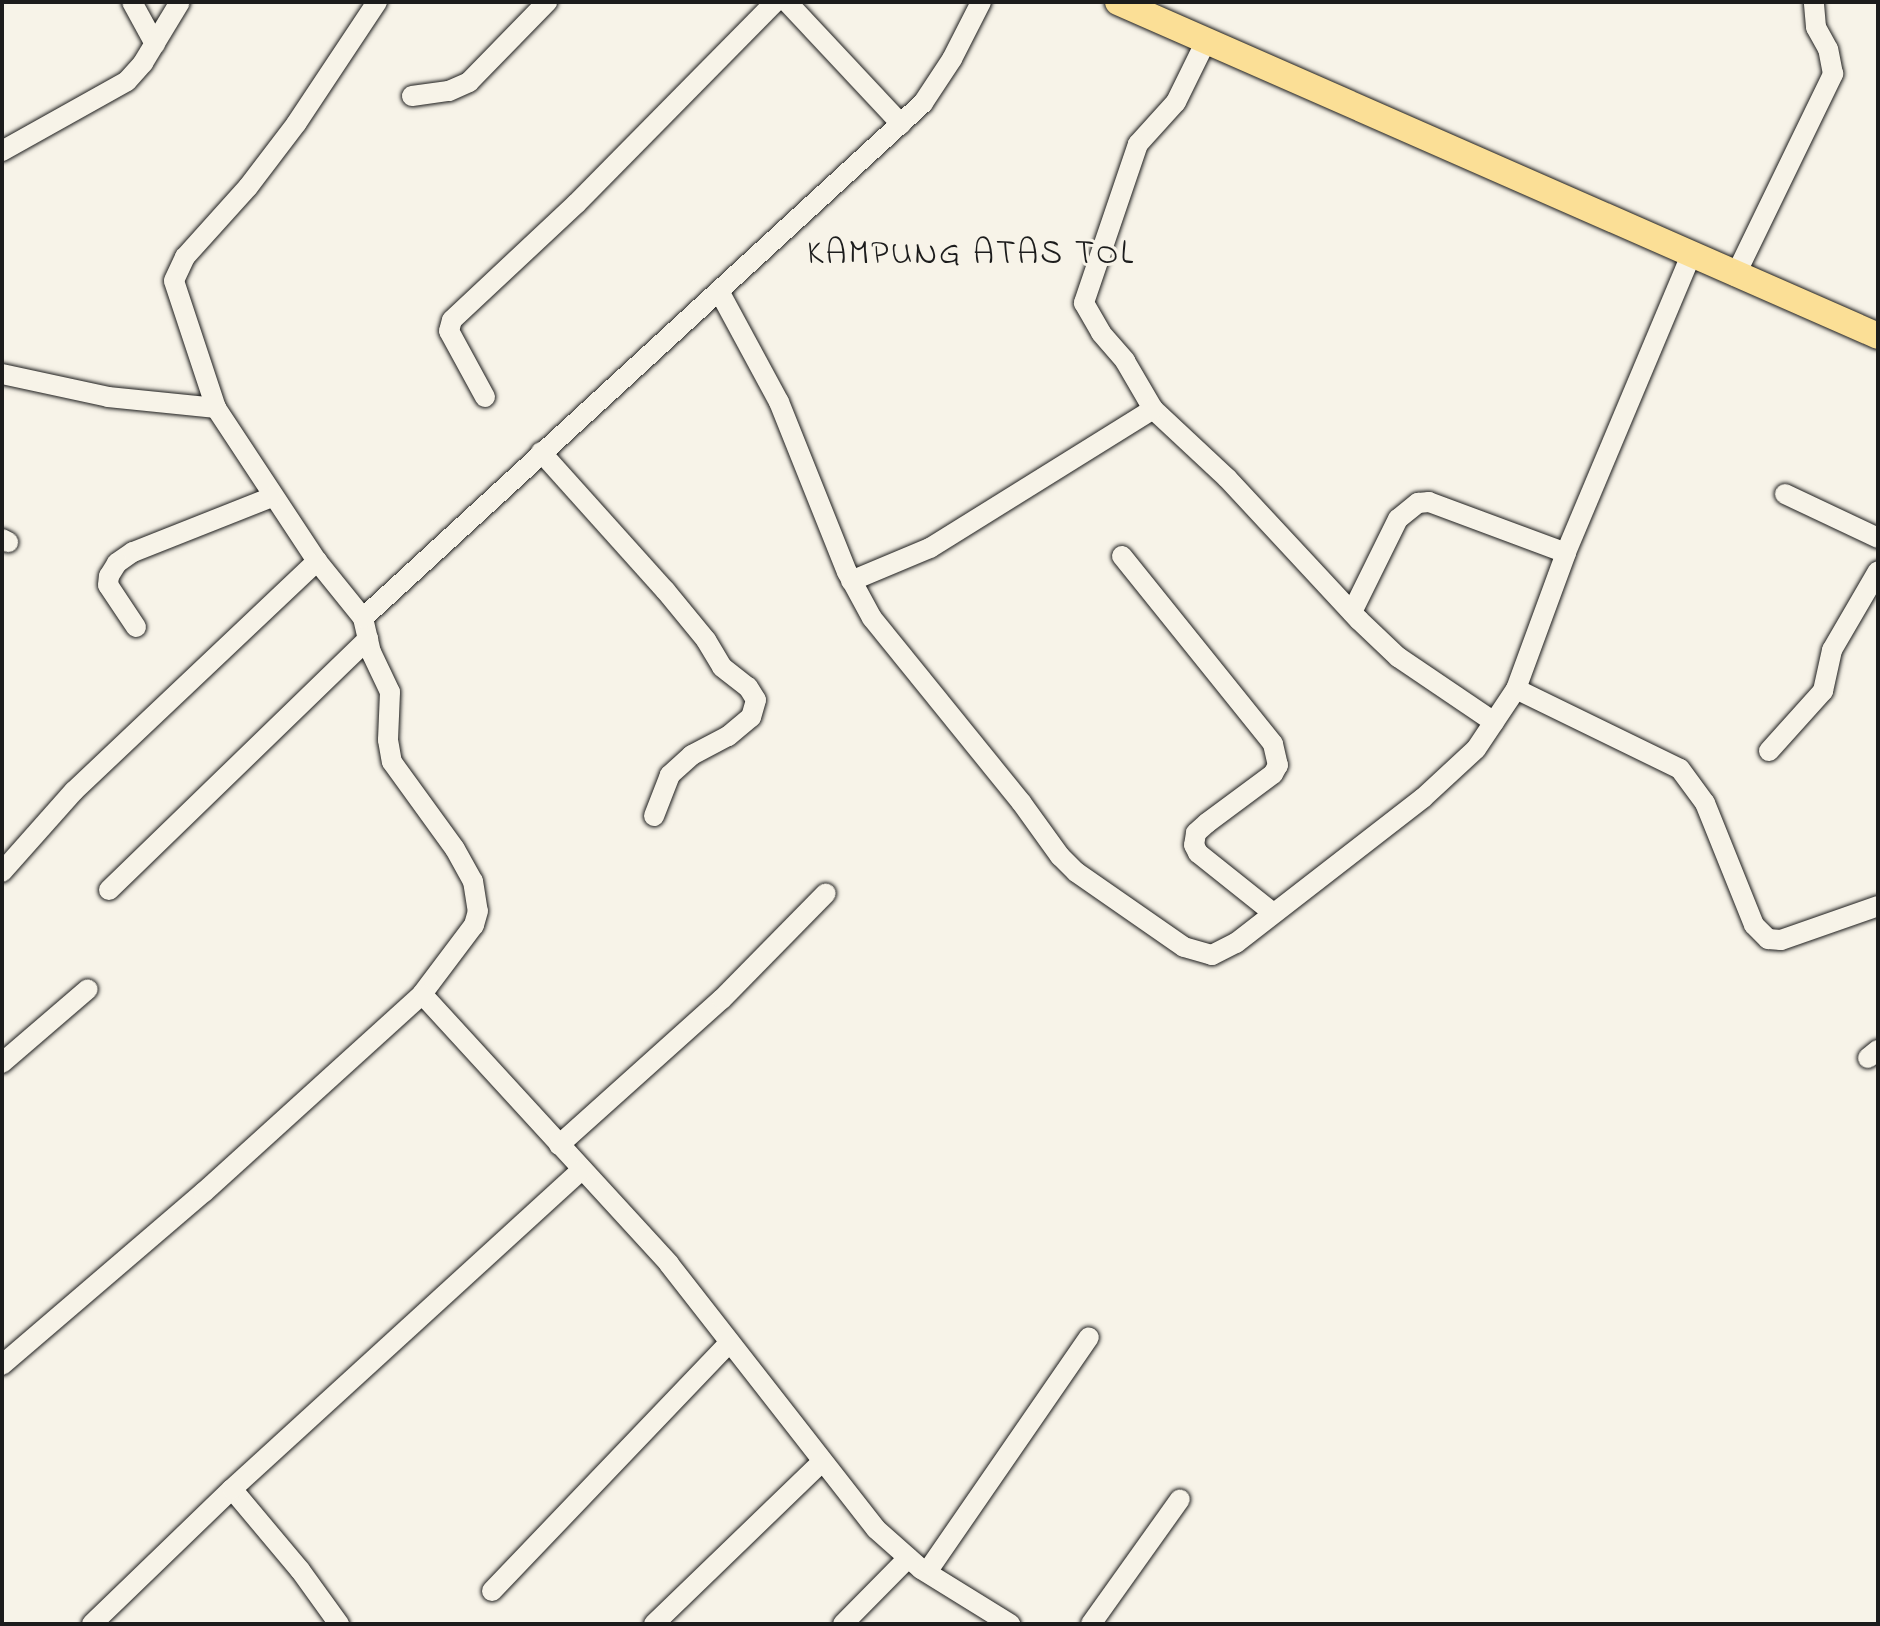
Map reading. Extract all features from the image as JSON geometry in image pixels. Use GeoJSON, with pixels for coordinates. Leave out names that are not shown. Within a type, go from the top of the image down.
{"type":"FeatureCollection","features":[{"type":"Feature","properties":{"kind":"main road"},"geometry":{"type":"LineString","coordinates":[[1118,2],[1735,276],[1878,336]]}},
{"type":"Feature","properties":{"kind":"street"},"geometry":{"type":"LineString","coordinates":[[132,2],[155,44]]}},
{"type":"Feature","properties":{"kind":"street"},"geometry":{"type":"LineString","coordinates":[[2,151],[112,92],[143,63],[180,2]]}},
{"type":"Feature","properties":{"kind":"street"},"geometry":{"type":"LineString","coordinates":[[2,1365],[166,1226],[422,994],[474,925],[477,895],[466,866],[392,762],[388,740],[390,692],[368,639],[363,618],[317,561],[272,497],[216,408],[174,281],[179,268],[296,124],[377,2]]}},
{"type":"Feature","properties":{"kind":"street"},"geometry":{"type":"LineString","coordinates":[[412,96],[449,91],[469,82],[547,2]]}},
{"type":"Feature","properties":{"kind":"street"},"geometry":{"type":"LineString","coordinates":[[363,618],[901,124],[937,83],[981,2]]}},
{"type":"Feature","properties":{"kind":"street"},"geometry":{"type":"LineString","coordinates":[[1735,276],[1833,74],[1828,49],[1816,27],[1814,2]]}},
{"type":"Feature","properties":{"kind":"street"},"geometry":{"type":"LineString","coordinates":[[485,397],[449,331],[452,320],[577,203],[777,4],[901,124]]}},
{"type":"Feature","properties":{"kind":"street"},"geometry":{"type":"LineString","coordinates":[[1206,41],[1176,102],[1138,144],[1085,292],[1084,303],[1125,361],[1153,409],[1227,478],[1398,657],[1494,722]]}},
{"type":"Feature","properties":{"kind":"street"},"geometry":{"type":"LineString","coordinates":[[719,291],[779,402],[851,581],[872,618],[1076,872],[1184,947],[1199,954],[1221,951],[1423,798],[1476,749],[1516,689],[1566,553],[1691,255]]}},
{"type":"Feature","properties":{"kind":"street"},"geometry":{"type":"LineString","coordinates":[[2,374],[108,397],[216,408]]}},
{"type":"Feature","properties":{"kind":"street"},"geometry":{"type":"LineString","coordinates":[[851,581],[930,548],[1153,409]]}},
{"type":"Feature","properties":{"kind":"street"},"geometry":{"type":"LineString","coordinates":[[541,452],[665,590],[706,640],[722,667],[748,687],[756,700],[751,717],[728,736],[692,755],[670,775],[654,816]]}},
{"type":"Feature","properties":{"kind":"street"},"geometry":{"type":"LineString","coordinates":[[1785,494],[1878,538]]}},
{"type":"Feature","properties":{"kind":"street"},"geometry":{"type":"LineString","coordinates":[[136,627],[108,585],[109,576],[117,563],[133,552],[272,497]]}},
{"type":"Feature","properties":{"kind":"street"},"geometry":{"type":"LineString","coordinates":[[1352,612],[1398,519],[1418,503],[1429,502],[1566,553]]}},
{"type":"Feature","properties":{"kind":"street"},"geometry":{"type":"LineString","coordinates":[[1122,556],[1273,744],[1278,765],[1273,774],[1207,823],[1196,833],[1194,845],[1198,853],[1272,912]]}},
{"type":"Feature","properties":{"kind":"street"},"geometry":{"type":"LineString","coordinates":[[2,872],[74,791],[317,561]]}},
{"type":"Feature","properties":{"kind":"street"},"geometry":{"type":"LineString","coordinates":[[1769,751],[1823,691],[1832,650],[1878,571]]}},
{"type":"Feature","properties":{"kind":"street"},"geometry":{"type":"LineString","coordinates":[[109,890],[368,639]]}},
{"type":"Feature","properties":{"kind":"street"},"geometry":{"type":"LineString","coordinates":[[1516,689],[1680,769],[1705,803],[1754,925],[1768,939],[1781,940],[1878,906]]}},
{"type":"Feature","properties":{"kind":"street"},"geometry":{"type":"LineString","coordinates":[[559,1145],[722,999],[826,893]]}},
{"type":"Feature","properties":{"kind":"street"},"geometry":{"type":"LineString","coordinates":[[2,1063],[88,989]]}},
{"type":"Feature","properties":{"kind":"street"},"geometry":{"type":"LineString","coordinates":[[422,994],[669,1264],[876,1529],[927,1572],[1010,1624]]}},
{"type":"Feature","properties":{"kind":"street"},"geometry":{"type":"LineString","coordinates":[[92,1624],[232,1489],[582,1169]]}},
{"type":"Feature","properties":{"kind":"street"},"geometry":{"type":"LineString","coordinates":[[927,1572],[1089,1337]]}},
{"type":"Feature","properties":{"kind":"street"},"geometry":{"type":"LineString","coordinates":[[492,1591],[730,1342]]}},
{"type":"Feature","properties":{"kind":"street"},"geometry":{"type":"LineString","coordinates":[[654,1624],[822,1462]]}},
{"type":"Feature","properties":{"kind":"street"},"geometry":{"type":"LineString","coordinates":[[232,1489],[300,1570],[339,1624]]}},
{"type":"Feature","properties":{"kind":"street"},"geometry":{"type":"LineString","coordinates":[[1091,1624],[1180,1499]]}},
{"type":"Feature","properties":{"kind":"street"},"geometry":{"type":"LineString","coordinates":[[843,1624],[908,1558]]}},
{"type":"Feature","properties":{"kind":"district","name":"KAMPUNG ATAS TOL"},"geometry":{"type":"Point","coordinates":[971,256]}}]}
